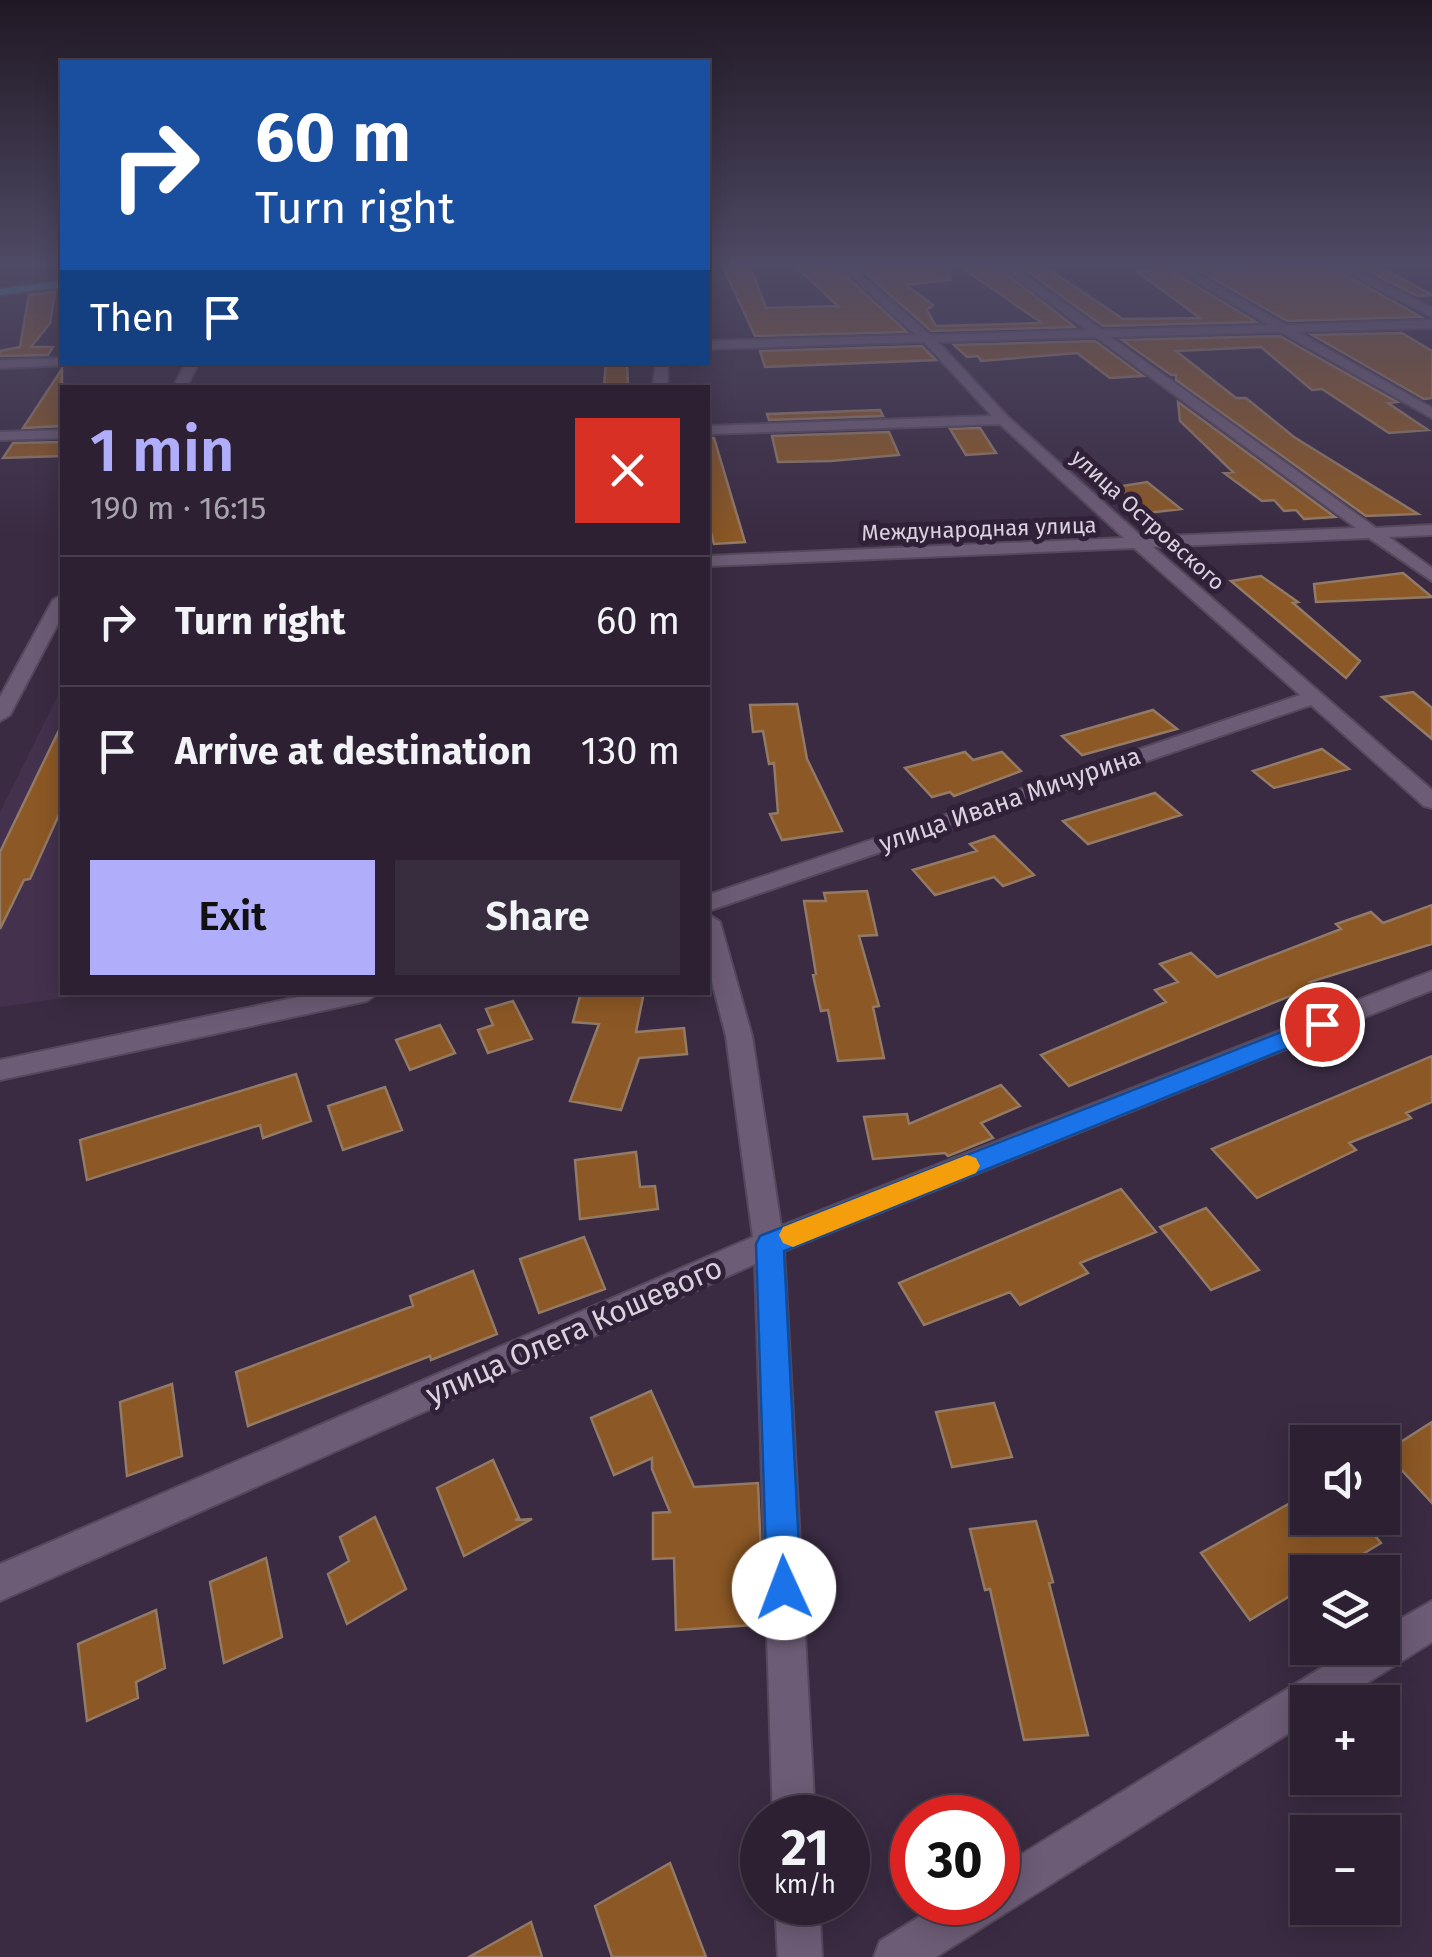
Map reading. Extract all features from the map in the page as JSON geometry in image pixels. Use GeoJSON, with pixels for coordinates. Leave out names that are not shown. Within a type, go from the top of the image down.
{"type":"FeatureCollection","features":[{"type":"Feature","properties":{"kind":"street","name":"улица Островского"},"geometry":{"type":"LineString","coordinates":[[943,355],[1003,420],[1432,802]]}},
{"type":"Feature","properties":{"kind":"street"},"geometry":{"type":"LineString","coordinates":[[1131,355],[1432,576]]}},
{"type":"Feature","properties":{"kind":"street"},"geometry":{"type":"LineString","coordinates":[[1328,355],[1432,414]]}},
{"type":"Feature","properties":{"kind":"street"},"geometry":{"type":"LineString","coordinates":[[0,364],[60,362]]}},
{"type":"Feature","properties":{"kind":"street"},"geometry":{"type":"LineString","coordinates":[[710,430],[1003,420]]}},
{"type":"Feature","properties":{"kind":"street"},"geometry":{"type":"LineString","coordinates":[[0,436],[60,434]]}},
{"type":"Feature","properties":{"kind":"street","name":"Международная улица"},"geometry":{"type":"LineString","coordinates":[[710,561],[1432,530]]}},
{"type":"Feature","properties":{"kind":"street"},"geometry":{"type":"LineString","coordinates":[[0,715],[60,604]]}},
{"type":"Feature","properties":{"kind":"street","name":"улица Ивана Мичурина"},"geometry":{"type":"LineString","coordinates":[[710,902],[1312,698]]}},
{"type":"Feature","properties":{"kind":"street"},"geometry":{"type":"LineString","coordinates":[[710,929],[739,1036],[770,1244],[793,1795]]}},
{"type":"Feature","properties":{"kind":"street","name":"улица Олега Кошевого"},"geometry":{"type":"LineString","coordinates":[[0,1583],[770,1244],[1432,980]]}},
{"type":"Feature","properties":{"kind":"street"},"geometry":{"type":"LineString","coordinates":[[0,1070],[354,995]]}},
{"type":"Feature","properties":{"kind":"street"},"geometry":{"type":"LineString","coordinates":[[1020,1879],[1432,1620]]}},
{"type":"Feature","properties":{"kind":"street"},"geometry":{"type":"LineString","coordinates":[[798,1925],[800,1957]]}},
{"type":"Feature","properties":{"kind":"street"},"geometry":{"type":"LineString","coordinates":[[896,1957],[947,1925]]}},
{"type":"Feature","properties":{"kind":"shaded area"},"geometry":{"type":"Polygon","coordinates":[[[60,691],[60,995],[83,995],[0,1007],[0,812],[60,691]]]}},
{"type":"Feature","properties":{"kind":"building"},"geometry":{"type":"Polygon","coordinates":[[[761,355],[931,355],[936,360],[765,367],[761,355]]]}},
{"type":"Feature","properties":{"kind":"building"},"geometry":{"type":"Polygon","coordinates":[[[965,355],[1049,355],[981,361],[978,356],[965,355]]]}},
{"type":"Feature","properties":{"kind":"building"},"geometry":{"type":"Polygon","coordinates":[[[1080,355],[1115,355],[1143,376],[1110,378],[1080,355]]]}},
{"type":"Feature","properties":{"kind":"building"},"geometry":{"type":"Polygon","coordinates":[[[1143,355],[1182,355],[1236,398],[1246,398],[1294,437],[1418,514],[1366,516],[1143,355]]]}},
{"type":"Feature","properties":{"kind":"building"},"geometry":{"type":"Polygon","coordinates":[[[1271,355],[1314,355],[1397,402],[1388,403],[1428,430],[1389,433],[1322,389],[1312,390],[1271,355]]]}},
{"type":"Feature","properties":{"kind":"building"},"geometry":{"type":"Polygon","coordinates":[[[1348,355],[1432,355],[1432,398],[1424,399],[1348,355]]]}},
{"type":"Feature","properties":{"kind":"building"},"geometry":{"type":"Polygon","coordinates":[[[606,365],[627,365],[628,385],[604,385],[606,365]]]}},
{"type":"Feature","properties":{"kind":"building"},"geometry":{"type":"Polygon","coordinates":[[[62,369],[60,426],[23,428],[62,369]]]}},
{"type":"Feature","properties":{"kind":"building"},"geometry":{"type":"Polygon","coordinates":[[[1178,402],[1335,517],[1304,519],[1296,510],[1284,511],[1274,500],[1262,501],[1224,473],[1233,472],[1180,421],[1178,402]]]}},
{"type":"Feature","properties":{"kind":"building"},"geometry":{"type":"Polygon","coordinates":[[[880,410],[883,416],[769,420],[767,414],[880,410]]]}},
{"type":"Feature","properties":{"kind":"building"},"geometry":{"type":"Polygon","coordinates":[[[980,428],[996,453],[966,455],[950,429],[980,428]]]}},
{"type":"Feature","properties":{"kind":"building"},"geometry":{"type":"Polygon","coordinates":[[[889,432],[899,455],[831,461],[778,462],[772,436],[889,432]]]}},
{"type":"Feature","properties":{"kind":"building"},"geometry":{"type":"Polygon","coordinates":[[[710,438],[714,438],[745,542],[714,544],[710,528],[710,438]]]}},
{"type":"Feature","properties":{"kind":"building"},"geometry":{"type":"Polygon","coordinates":[[[60,442],[60,456],[3,458],[13,443],[60,442]]]}},
{"type":"Feature","properties":{"kind":"building"},"geometry":{"type":"Polygon","coordinates":[[[1147,482],[1181,509],[1147,513],[1116,487],[1147,482]]]}},
{"type":"Feature","properties":{"kind":"building"},"geometry":{"type":"Polygon","coordinates":[[[1403,573],[1432,597],[1316,602],[1314,584],[1403,573]]]}},
{"type":"Feature","properties":{"kind":"building"},"geometry":{"type":"Polygon","coordinates":[[[1261,576],[1298,602],[1293,603],[1360,661],[1346,678],[1231,581],[1261,576]]]}},
{"type":"Feature","properties":{"kind":"building"},"geometry":{"type":"Polygon","coordinates":[[[1413,692],[1432,708],[1432,739],[1382,697],[1413,692]]]}},
{"type":"Feature","properties":{"kind":"building"},"geometry":{"type":"Polygon","coordinates":[[[797,704],[807,759],[842,831],[782,840],[770,814],[778,813],[774,763],[769,764],[763,731],[753,732],[750,705],[797,704]]]}},
{"type":"Feature","properties":{"kind":"building"},"geometry":{"type":"Polygon","coordinates":[[[1153,710],[1177,729],[1082,755],[1062,736],[1153,710]]]}},
{"type":"Feature","properties":{"kind":"building"},"geometry":{"type":"Polygon","coordinates":[[[60,728],[60,812],[30,879],[24,880],[0,929],[0,852],[60,728]]]}},
{"type":"Feature","properties":{"kind":"building"},"geometry":{"type":"Polygon","coordinates":[[[1322,749],[1349,769],[1274,788],[1253,771],[1322,749]]]}},
{"type":"Feature","properties":{"kind":"building"},"geometry":{"type":"Polygon","coordinates":[[[965,752],[973,760],[1002,752],[1021,771],[954,796],[950,792],[932,797],[905,768],[965,752]]]}},
{"type":"Feature","properties":{"kind":"building"},"geometry":{"type":"Polygon","coordinates":[[[1155,793],[1181,815],[1088,844],[1063,821],[1155,793]]]}},
{"type":"Feature","properties":{"kind":"building"},"geometry":{"type":"Polygon","coordinates":[[[994,836],[1034,875],[1003,886],[994,877],[935,895],[913,870],[977,851],[970,844],[994,836]]]}},
{"type":"Feature","properties":{"kind":"building"},"geometry":{"type":"Polygon","coordinates":[[[867,891],[877,935],[859,936],[879,1006],[873,1007],[884,1058],[838,1061],[828,1010],[821,1011],[813,975],[816,974],[804,901],[826,901],[824,893],[867,891]]]}},
{"type":"Feature","properties":{"kind":"building"},"geometry":{"type":"Polygon","coordinates":[[[1432,905],[1432,944],[1310,982],[1325,994],[1299,1004],[1290,996],[1069,1086],[1041,1055],[1166,1002],[1155,990],[1178,982],[1160,964],[1191,953],[1217,977],[1341,929],[1336,924],[1371,912],[1383,923],[1432,905]]]}},
{"type":"Feature","properties":{"kind":"building"},"geometry":{"type":"Polygon","coordinates":[[[580,995],[643,995],[636,1032],[684,1028],[687,1054],[639,1058],[621,1110],[570,1101],[599,1024],[573,1022],[580,995]]]}},
{"type":"Feature","properties":{"kind":"building"},"geometry":{"type":"Polygon","coordinates":[[[513,1001],[532,1039],[488,1053],[478,1030],[493,1025],[486,1009],[513,1001]]]}},
{"type":"Feature","properties":{"kind":"building"},"geometry":{"type":"Polygon","coordinates":[[[440,1025],[455,1053],[410,1070],[396,1040],[440,1025]]]}},
{"type":"Feature","properties":{"kind":"building"},"geometry":{"type":"Polygon","coordinates":[[[1432,1056],[1432,1102],[1406,1113],[1411,1118],[1349,1143],[1356,1150],[1257,1198],[1212,1149],[1432,1056]]]}},
{"type":"Feature","properties":{"kind":"building"},"geometry":{"type":"Polygon","coordinates":[[[296,1074],[311,1121],[263,1138],[260,1125],[87,1180],[80,1140],[296,1074]]]}},
{"type":"Feature","properties":{"kind":"building"},"geometry":{"type":"Polygon","coordinates":[[[1001,1085],[1020,1106],[981,1123],[993,1138],[948,1156],[945,1153],[873,1159],[864,1117],[907,1114],[909,1124],[1001,1085]]]}},
{"type":"Feature","properties":{"kind":"building"},"geometry":{"type":"Polygon","coordinates":[[[385,1087],[402,1130],[343,1150],[328,1106],[385,1087]]]}},
{"type":"Feature","properties":{"kind":"building"},"geometry":{"type":"Polygon","coordinates":[[[636,1152],[640,1187],[655,1186],[658,1209],[580,1219],[575,1160],[636,1152]]]}},
{"type":"Feature","properties":{"kind":"building"},"geometry":{"type":"Polygon","coordinates":[[[1121,1189],[1156,1232],[1080,1263],[1088,1273],[1020,1305],[1010,1292],[924,1325],[899,1283],[1121,1189]]]}},
{"type":"Feature","properties":{"kind":"building"},"geometry":{"type":"Polygon","coordinates":[[[1206,1208],[1259,1270],[1211,1290],[1160,1227],[1206,1208]]]}},
{"type":"Feature","properties":{"kind":"building"},"geometry":{"type":"Polygon","coordinates":[[[584,1237],[605,1289],[539,1313],[520,1259],[584,1237]]]}},
{"type":"Feature","properties":{"kind":"building"},"geometry":{"type":"Polygon","coordinates":[[[473,1271],[497,1334],[248,1426],[236,1372],[413,1306],[410,1296],[473,1271]]]}},
{"type":"Feature","properties":{"kind":"building"},"geometry":{"type":"Polygon","coordinates":[[[172,1384],[182,1456],[127,1476],[120,1402],[172,1384]]]}},
{"type":"Feature","properties":{"kind":"building"},"geometry":{"type":"Polygon","coordinates":[[[651,1391],[694,1487],[758,1483],[761,1554],[750,1555],[754,1625],[676,1630],[674,1558],[653,1559],[653,1513],[670,1512],[652,1469],[652,1458],[614,1475],[591,1418],[651,1391]]]}},
{"type":"Feature","properties":{"kind":"building"},"geometry":{"type":"Polygon","coordinates":[[[994,1403],[1012,1457],[952,1467],[936,1412],[994,1403]]]}},
{"type":"Feature","properties":{"kind":"building"},"geometry":{"type":"Polygon","coordinates":[[[1432,1422],[1432,1503],[1400,1468],[1400,1442],[1432,1422]]]}},
{"type":"Feature","properties":{"kind":"building"},"geometry":{"type":"Polygon","coordinates":[[[493,1460],[519,1518],[515,1520],[532,1519],[464,1556],[437,1488],[493,1460]]]}},
{"type":"Feature","properties":{"kind":"building"},"geometry":{"type":"Polygon","coordinates":[[[1290,1503],[1290,1535],[1374,1535],[1381,1543],[1361,1555],[1290,1555],[1290,1596],[1250,1620],[1201,1553],[1290,1503]]]}},
{"type":"Feature","properties":{"kind":"building"},"geometry":{"type":"Polygon","coordinates":[[[375,1517],[406,1589],[347,1624],[328,1574],[349,1561],[340,1537],[375,1517]]]}},
{"type":"Feature","properties":{"kind":"building"},"geometry":{"type":"Polygon","coordinates":[[[1036,1521],[1088,1735],[1024,1740],[990,1589],[985,1590],[970,1529],[1036,1521]]]}},
{"type":"Feature","properties":{"kind":"building"},"geometry":{"type":"Polygon","coordinates":[[[266,1558],[282,1637],[224,1663],[210,1582],[266,1558]]]}},
{"type":"Feature","properties":{"kind":"building"},"geometry":{"type":"Polygon","coordinates":[[[156,1610],[165,1668],[136,1682],[138,1698],[87,1721],[78,1644],[156,1610]]]}},
{"type":"Feature","properties":{"kind":"building"},"geometry":{"type":"Polygon","coordinates":[[[670,1863],[706,1957],[612,1957],[595,1906],[670,1863]]]}},
{"type":"Feature","properties":{"kind":"building"},"geometry":{"type":"Polygon","coordinates":[[[531,1922],[542,1957],[469,1957],[531,1922]]]}},
{"type":"Feature","properties":{"kind":"slow traffic"},"geometry":{"type":"LineString","coordinates":[[793,1235],[967,1166]]}},
{"type":"Feature","properties":{"kind":"route"},"geometry":{"type":"LineString","coordinates":[[784,1588],[770,1244],[1322,1024]]}}]}
